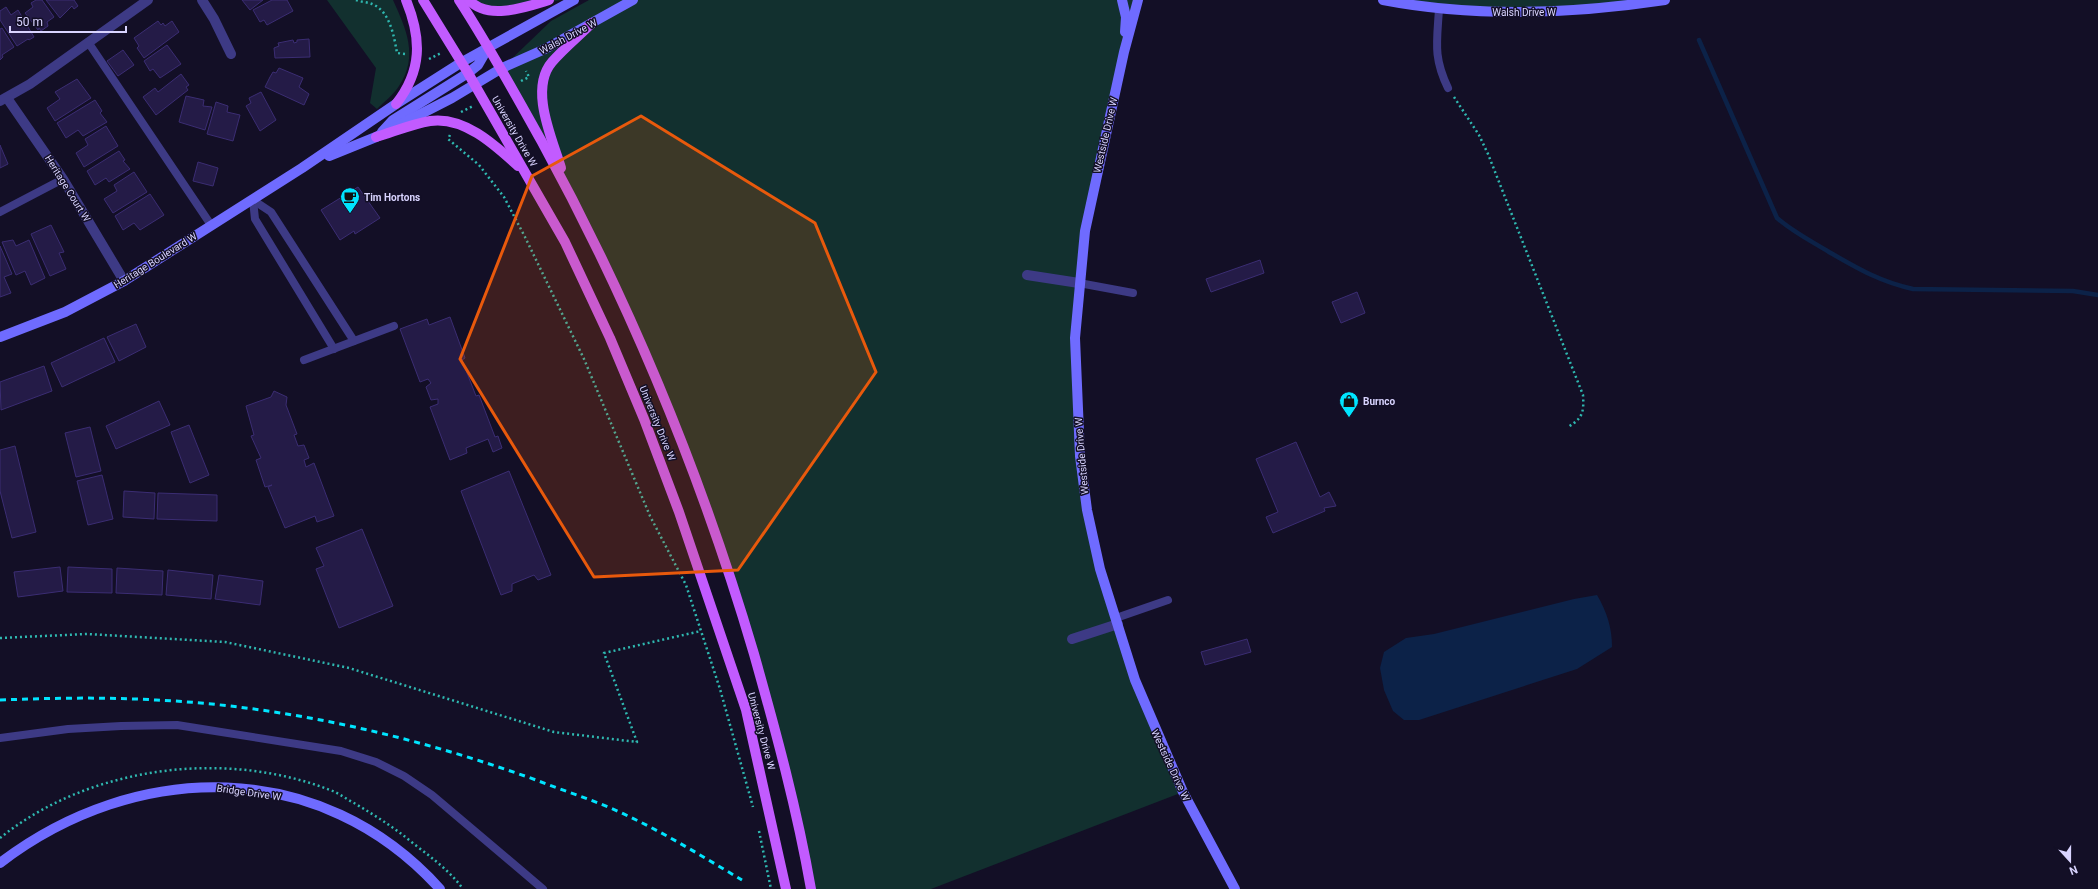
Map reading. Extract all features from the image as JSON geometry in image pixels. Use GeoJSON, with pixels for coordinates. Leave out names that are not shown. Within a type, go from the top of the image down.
{"type":"FeatureCollection","features":[{"type":"Feature","properties":{"kind":"main road"},"geometry":{"type":"LineString","coordinates":[[396,104],[407,90],[414,76],[418,38],[414,19],[406,0]]}},
{"type":"Feature","properties":{"kind":"main road","name":"University Drive W"},"geometry":{"type":"LineString","coordinates":[[423,0],[462,62],[565,242],[610,338],[644,419],[679,512],[746,710],[786,889]]}},
{"type":"Feature","properties":{"kind":"main road","name":"University Drive W"},"geometry":{"type":"LineString","coordinates":[[459,0],[502,68],[566,185],[600,253],[664,396],[692,465],[722,550],[791,788],[811,889]]}},
{"type":"Feature","properties":{"kind":"main road"},"geometry":{"type":"LineString","coordinates":[[469,0],[474,5],[487,11],[525,7],[549,0]]}},
{"type":"Feature","properties":{"kind":"main road"},"geometry":{"type":"LineString","coordinates":[[566,185],[543,103],[541,88],[544,76],[552,62],[592,23]]}},
{"type":"Feature","properties":{"kind":"main road"},"geometry":{"type":"LineString","coordinates":[[376,137],[430,121],[455,124],[468,128],[489,141],[526,174]]}},
{"type":"Feature","properties":{"kind":"street","name":"Heritage Court W"},"geometry":{"type":"LineString","coordinates":[[124,280],[63,179],[3,100],[148,0]]}},
{"type":"Feature","properties":{"kind":"street"},"geometry":{"type":"LineString","coordinates":[[202,0],[214,19],[231,54]]}},
{"type":"Feature","properties":{"kind":"street"},"geometry":{"type":"LineString","coordinates":[[376,137],[393,120],[468,73],[478,65],[489,46],[574,0]]}},
{"type":"Feature","properties":{"kind":"street","name":"Walsh Drive W"},"geometry":{"type":"LineString","coordinates":[[475,85],[502,68],[545,49],[633,0]]}},
{"type":"Feature","properties":{"kind":"street"},"geometry":{"type":"LineString","coordinates":[[1122,0],[1126,17],[1124,52]]}},
{"type":"Feature","properties":{"kind":"street","name":"Westside Drive W"},"geometry":{"type":"LineString","coordinates":[[1138,0],[1124,52],[1090,204],[1079,283],[1075,338],[1080,456],[1087,510],[1100,569],[1135,680],[1157,736],[1183,792],[1235,889]]}},
{"type":"Feature","properties":{"kind":"street","name":"Walsh Drive W"},"geometry":{"type":"LineString","coordinates":[[1383,0],[1440,8],[1490,12],[1591,10],[1665,0]]}},
{"type":"Feature","properties":{"kind":"street","name":"Heritage Boulevard W"},"geometry":{"type":"LineString","coordinates":[[0,337],[65,312],[124,280],[253,200],[396,104],[489,46]]}},
{"type":"Feature","properties":{"kind":"street","name":"Heritage Boulevard W"},"geometry":{"type":"LineString","coordinates":[[302,168],[340,150],[376,137],[475,85]]}},
{"type":"Feature","properties":{"kind":"street"},"geometry":{"type":"LineString","coordinates":[[1027,275],[1079,283]]}},
{"type":"Feature","properties":{"kind":"street"},"geometry":{"type":"LineString","coordinates":[[1072,639],[1117,621]]}},
{"type":"Feature","properties":{"kind":"street","name":"Bridge Drive W"},"geometry":{"type":"LineString","coordinates":[[0,863],[54,827],[96,808],[133,796],[173,788],[221,786],[272,793],[312,804],[344,816],[374,832],[400,851],[425,872],[440,889]]}},
{"type":"Feature","properties":{"kind":"lane"},"geometry":{"type":"LineString","coordinates":[[1440,8],[1436,52],[1439,70],[1448,88]]}},
{"type":"Feature","properties":{"kind":"lane"},"geometry":{"type":"LineString","coordinates":[[88,42],[211,225]]}},
{"type":"Feature","properties":{"kind":"lane"},"geometry":{"type":"LineString","coordinates":[[0,212],[63,179]]}},
{"type":"Feature","properties":{"kind":"lane"},"geometry":{"type":"LineString","coordinates":[[253,200],[271,212],[354,341]]}},
{"type":"Feature","properties":{"kind":"lane"},"geometry":{"type":"LineString","coordinates":[[253,200],[255,219],[334,349]]}},
{"type":"Feature","properties":{"kind":"lane"},"geometry":{"type":"LineString","coordinates":[[1079,283],[1133,293]]}},
{"type":"Feature","properties":{"kind":"lane"},"geometry":{"type":"LineString","coordinates":[[304,360],[394,326]]}},
{"type":"Feature","properties":{"kind":"lane"},"geometry":{"type":"LineString","coordinates":[[1117,621],[1168,600]]}},
{"type":"Feature","properties":{"kind":"lane"},"geometry":{"type":"LineString","coordinates":[[0,738],[68,729],[177,725],[341,751],[376,762],[404,776],[432,795],[543,889]]}},
{"type":"Feature","properties":{"kind":"path"},"geometry":{"type":"LineString","coordinates":[[356,0],[372,4],[381,10],[392,29],[397,53],[416,55]]}},
{"type":"Feature","properties":{"kind":"path"},"geometry":{"type":"LineString","coordinates":[[1448,88],[1480,135],[1583,396],[1584,410],[1578,421],[1568,427]]}},
{"type":"Feature","properties":{"kind":"path"},"geometry":{"type":"LineString","coordinates":[[448,139],[488,176],[504,197],[525,237],[584,360],[650,516],[686,585],[720,689],[754,810]]}},
{"type":"Feature","properties":{"kind":"path"},"geometry":{"type":"LineString","coordinates":[[0,638],[87,634],[225,642],[349,668],[554,732],[637,742],[604,653],[701,631]]}},
{"type":"Feature","properties":{"kind":"path"},"geometry":{"type":"LineString","coordinates":[[757,825],[771,889]]}},
{"type":"Feature","properties":{"kind":"highlighted area"},"geometry":{"type":"Polygon","coordinates":[[[641,116],[815,223],[876,372],[738,570],[594,577],[460,359],[532,176],[641,116]]]}},
{"type":"Feature","properties":{"kind":"green space"},"geometry":{"type":"Polygon","coordinates":[[[327,0],[393,0],[406,32],[409,53],[408,64],[405,75],[399,86],[377,109],[370,103],[376,68],[327,0]]]}},
{"type":"Feature","properties":{"kind":"green space"},"geometry":{"type":"Polygon","coordinates":[[[469,0],[561,0],[502,10],[469,0]]]}},
{"type":"Feature","properties":{"kind":"green space"},"geometry":{"type":"Polygon","coordinates":[[[589,0],[1138,0],[1094,183],[1075,338],[1087,510],[1118,624],[1183,792],[931,889],[811,889],[806,862],[722,550],[600,253],[502,68],[551,21],[589,0]]]}},
{"type":"Feature","properties":{"kind":"green space"},"geometry":{"type":"Polygon","coordinates":[[[1383,0],[1665,0],[1543,12],[1383,0]]]}},
{"type":"Feature","properties":{"kind":"water"},"geometry":{"type":"Polygon","coordinates":[[[1597,595],[1608,620],[1612,647],[1577,669],[1419,720],[1404,720],[1393,711],[1384,690],[1380,668],[1384,652],[1406,638],[1434,634],[1574,599],[1597,595]]]}},
{"type":"Feature","properties":{"kind":"building"},"geometry":{"type":"Polygon","coordinates":[[[36,0],[42,0],[54,17],[47,22],[48,26],[41,31],[39,28],[38,30],[25,13],[33,7],[31,3],[36,0]]]}},
{"type":"Feature","properties":{"kind":"building"},"geometry":{"type":"Polygon","coordinates":[[[46,0],[74,0],[78,6],[74,9],[72,6],[60,18],[46,0]]]}},
{"type":"Feature","properties":{"kind":"building"},"geometry":{"type":"Polygon","coordinates":[[[242,0],[263,0],[250,10],[242,0]]]}},
{"type":"Feature","properties":{"kind":"building"},"geometry":{"type":"Polygon","coordinates":[[[272,0],[287,0],[293,11],[267,25],[264,20],[260,22],[253,10],[272,0]]]}},
{"type":"Feature","properties":{"kind":"building"},"geometry":{"type":"Polygon","coordinates":[[[6,7],[11,15],[18,10],[34,37],[17,46],[0,20],[0,11],[6,7]]]}},
{"type":"Feature","properties":{"kind":"building"},"geometry":{"type":"Polygon","coordinates":[[[158,21],[161,25],[163,23],[165,26],[172,21],[179,32],[144,58],[137,48],[139,46],[134,38],[158,21]]]}},
{"type":"Feature","properties":{"kind":"building"},"geometry":{"type":"Polygon","coordinates":[[[2,28],[14,47],[2,55],[3,57],[0,60],[0,29],[2,28]]]}},
{"type":"Feature","properties":{"kind":"building"},"geometry":{"type":"Polygon","coordinates":[[[309,39],[310,57],[275,58],[274,48],[279,46],[278,43],[293,40],[294,43],[297,42],[297,40],[309,39]]]}},
{"type":"Feature","properties":{"kind":"building"},"geometry":{"type":"Polygon","coordinates":[[[167,45],[181,64],[160,78],[153,69],[150,71],[144,61],[167,45]]]}},
{"type":"Feature","properties":{"kind":"building"},"geometry":{"type":"Polygon","coordinates":[[[123,50],[134,65],[118,76],[107,61],[123,50]]]}},
{"type":"Feature","properties":{"kind":"building"},"geometry":{"type":"Polygon","coordinates":[[[279,68],[303,78],[299,87],[309,94],[304,105],[265,87],[273,72],[276,73],[279,68]]]}},
{"type":"Feature","properties":{"kind":"building"},"geometry":{"type":"Polygon","coordinates":[[[181,74],[189,85],[186,87],[188,90],[156,115],[143,97],[155,88],[158,92],[181,74]]]}},
{"type":"Feature","properties":{"kind":"building"},"geometry":{"type":"Polygon","coordinates":[[[77,79],[91,98],[55,121],[47,108],[60,99],[55,92],[77,79]]]}},
{"type":"Feature","properties":{"kind":"building"},"geometry":{"type":"Polygon","coordinates":[[[261,92],[276,120],[260,131],[246,106],[251,103],[249,98],[261,92]]]}},
{"type":"Feature","properties":{"kind":"building"},"geometry":{"type":"Polygon","coordinates":[[[186,96],[204,100],[203,106],[212,107],[205,130],[179,122],[186,96]]]}},
{"type":"Feature","properties":{"kind":"building"},"geometry":{"type":"Polygon","coordinates":[[[95,100],[102,111],[100,113],[107,122],[83,136],[78,130],[66,138],[57,123],[95,100]]]}},
{"type":"Feature","properties":{"kind":"building"},"geometry":{"type":"Polygon","coordinates":[[[216,102],[228,106],[227,112],[240,115],[233,141],[207,134],[216,102]]]}},
{"type":"Feature","properties":{"kind":"building"},"geometry":{"type":"Polygon","coordinates":[[[106,126],[118,146],[84,167],[76,153],[88,145],[85,139],[106,126]]]}},
{"type":"Feature","properties":{"kind":"building"},"geometry":{"type":"Polygon","coordinates":[[[0,145],[8,164],[0,168],[0,145]]]}},
{"type":"Feature","properties":{"kind":"building"},"geometry":{"type":"Polygon","coordinates":[[[119,151],[125,160],[123,161],[130,169],[109,182],[106,178],[95,185],[87,171],[119,151]]]}},
{"type":"Feature","properties":{"kind":"building"},"geometry":{"type":"Polygon","coordinates":[[[198,162],[218,168],[213,186],[193,181],[198,162]]]}},
{"type":"Feature","properties":{"kind":"building"},"geometry":{"type":"Polygon","coordinates":[[[134,172],[147,192],[113,213],[104,199],[117,191],[114,185],[134,172]]]}},
{"type":"Feature","properties":{"kind":"building","name":"Tim Hortons"},"geometry":{"type":"Polygon","coordinates":[[[358,187],[380,218],[355,234],[354,231],[340,240],[321,210],[358,187]]]}},
{"type":"Feature","properties":{"kind":"building"},"geometry":{"type":"Polygon","coordinates":[[[150,194],[164,215],[140,230],[134,223],[123,230],[115,216],[150,194]]]}},
{"type":"Feature","properties":{"kind":"building"},"geometry":{"type":"Polygon","coordinates":[[[51,225],[64,252],[59,253],[66,269],[50,276],[31,234],[51,225]]]}},
{"type":"Feature","properties":{"kind":"building"},"geometry":{"type":"Polygon","coordinates":[[[13,240],[16,246],[29,240],[45,278],[31,285],[25,271],[16,275],[2,242],[13,240]]]}},
{"type":"Feature","properties":{"kind":"building"},"geometry":{"type":"Polygon","coordinates":[[[0,246],[12,274],[4,277],[11,293],[0,297],[0,246]]]}},
{"type":"Feature","properties":{"kind":"building"},"geometry":{"type":"Polygon","coordinates":[[[1260,260],[1264,273],[1211,292],[1206,279],[1260,260]]]}},
{"type":"Feature","properties":{"kind":"building"},"geometry":{"type":"Polygon","coordinates":[[[1357,292],[1365,313],[1341,323],[1332,302],[1357,292]]]}},
{"type":"Feature","properties":{"kind":"building"},"geometry":{"type":"Polygon","coordinates":[[[450,317],[465,358],[462,360],[476,396],[479,395],[495,437],[498,436],[502,448],[493,452],[488,439],[466,448],[467,453],[450,460],[430,407],[438,404],[438,399],[431,400],[426,387],[431,383],[428,379],[420,382],[400,329],[427,319],[429,325],[450,317]]]}},
{"type":"Feature","properties":{"kind":"building"},"geometry":{"type":"Polygon","coordinates":[[[136,324],[146,347],[119,361],[107,337],[136,324]]]}},
{"type":"Feature","properties":{"kind":"building"},"geometry":{"type":"Polygon","coordinates":[[[104,338],[115,362],[62,387],[51,363],[104,338]]]}},
{"type":"Feature","properties":{"kind":"building"},"geometry":{"type":"Polygon","coordinates":[[[44,366],[52,391],[1,410],[0,382],[44,366]]]}},
{"type":"Feature","properties":{"kind":"building"},"geometry":{"type":"Polygon","coordinates":[[[274,391],[287,397],[286,405],[297,434],[294,435],[298,446],[304,445],[309,458],[304,460],[306,467],[314,463],[334,516],[317,522],[315,516],[285,528],[268,487],[272,485],[265,487],[256,460],[261,458],[251,436],[254,435],[246,406],[271,397],[274,391]]]}},
{"type":"Feature","properties":{"kind":"building"},"geometry":{"type":"Polygon","coordinates":[[[159,401],[170,425],[116,449],[106,426],[159,401]]]}},
{"type":"Feature","properties":{"kind":"building"},"geometry":{"type":"Polygon","coordinates":[[[189,425],[209,475],[190,483],[171,432],[189,425]]]}},
{"type":"Feature","properties":{"kind":"building"},"geometry":{"type":"Polygon","coordinates":[[[90,427],[101,471],[76,477],[65,433],[90,427]]]}},
{"type":"Feature","properties":{"kind":"building"},"geometry":{"type":"Polygon","coordinates":[[[1296,442],[1320,497],[1329,492],[1336,506],[1324,508],[1325,511],[1273,533],[1266,517],[1278,512],[1256,459],[1296,442]]]}},
{"type":"Feature","properties":{"kind":"building"},"geometry":{"type":"Polygon","coordinates":[[[15,446],[36,532],[12,538],[0,491],[0,450],[15,446]]]}},
{"type":"Feature","properties":{"kind":"building"},"geometry":{"type":"Polygon","coordinates":[[[509,471],[551,575],[538,580],[534,575],[512,584],[512,591],[501,595],[461,491],[509,471]]]}},
{"type":"Feature","properties":{"kind":"building"},"geometry":{"type":"Polygon","coordinates":[[[102,475],[113,519],[88,525],[77,481],[102,475]]]}},
{"type":"Feature","properties":{"kind":"building"},"geometry":{"type":"Polygon","coordinates":[[[124,491],[155,493],[154,519],[123,517],[124,491]]]}},
{"type":"Feature","properties":{"kind":"building"},"geometry":{"type":"Polygon","coordinates":[[[158,493],[217,495],[217,521],[157,519],[158,493]]]}},
{"type":"Feature","properties":{"kind":"building"},"geometry":{"type":"Polygon","coordinates":[[[362,529],[393,606],[339,628],[316,569],[324,566],[316,548],[362,529]]]}},
{"type":"Feature","properties":{"kind":"building"},"geometry":{"type":"Polygon","coordinates":[[[60,567],[63,591],[18,597],[14,572],[60,567]]]}},
{"type":"Feature","properties":{"kind":"building"},"geometry":{"type":"Polygon","coordinates":[[[68,567],[112,569],[112,593],[67,592],[68,567]]]}},
{"type":"Feature","properties":{"kind":"building"},"geometry":{"type":"Polygon","coordinates":[[[117,568],[163,571],[162,595],[116,593],[117,568]]]}},
{"type":"Feature","properties":{"kind":"building"},"geometry":{"type":"Polygon","coordinates":[[[168,570],[213,575],[211,599],[166,595],[168,570]]]}},
{"type":"Feature","properties":{"kind":"building"},"geometry":{"type":"Polygon","coordinates":[[[219,575],[263,581],[260,605],[215,599],[219,575]]]}},
{"type":"Feature","properties":{"kind":"building"},"geometry":{"type":"Polygon","coordinates":[[[1247,639],[1251,652],[1205,665],[1201,652],[1247,639]]]}},
{"type":"Feature","properties":{"kind":"waterway"},"geometry":{"type":"LineString","coordinates":[[1699,40],[1777,218],[1796,232],[1869,274],[1890,283],[1913,289],[2073,291],[2098,295]]}},
{"type":"Feature","properties":{"kind":"railway"},"geometry":{"type":"LineString","coordinates":[[0,700],[117,698],[204,703],[301,716],[396,737],[490,764],[583,797],[658,831],[742,880]]}},
{"type":"Feature","properties":{"kind":"place","name":"Tim Hortons"},"geometry":{"type":"Point","coordinates":[350,214]}},
{"type":"Feature","properties":{"kind":"place","name":"Burnco"},"geometry":{"type":"Point","coordinates":[1349,418]}}]}
